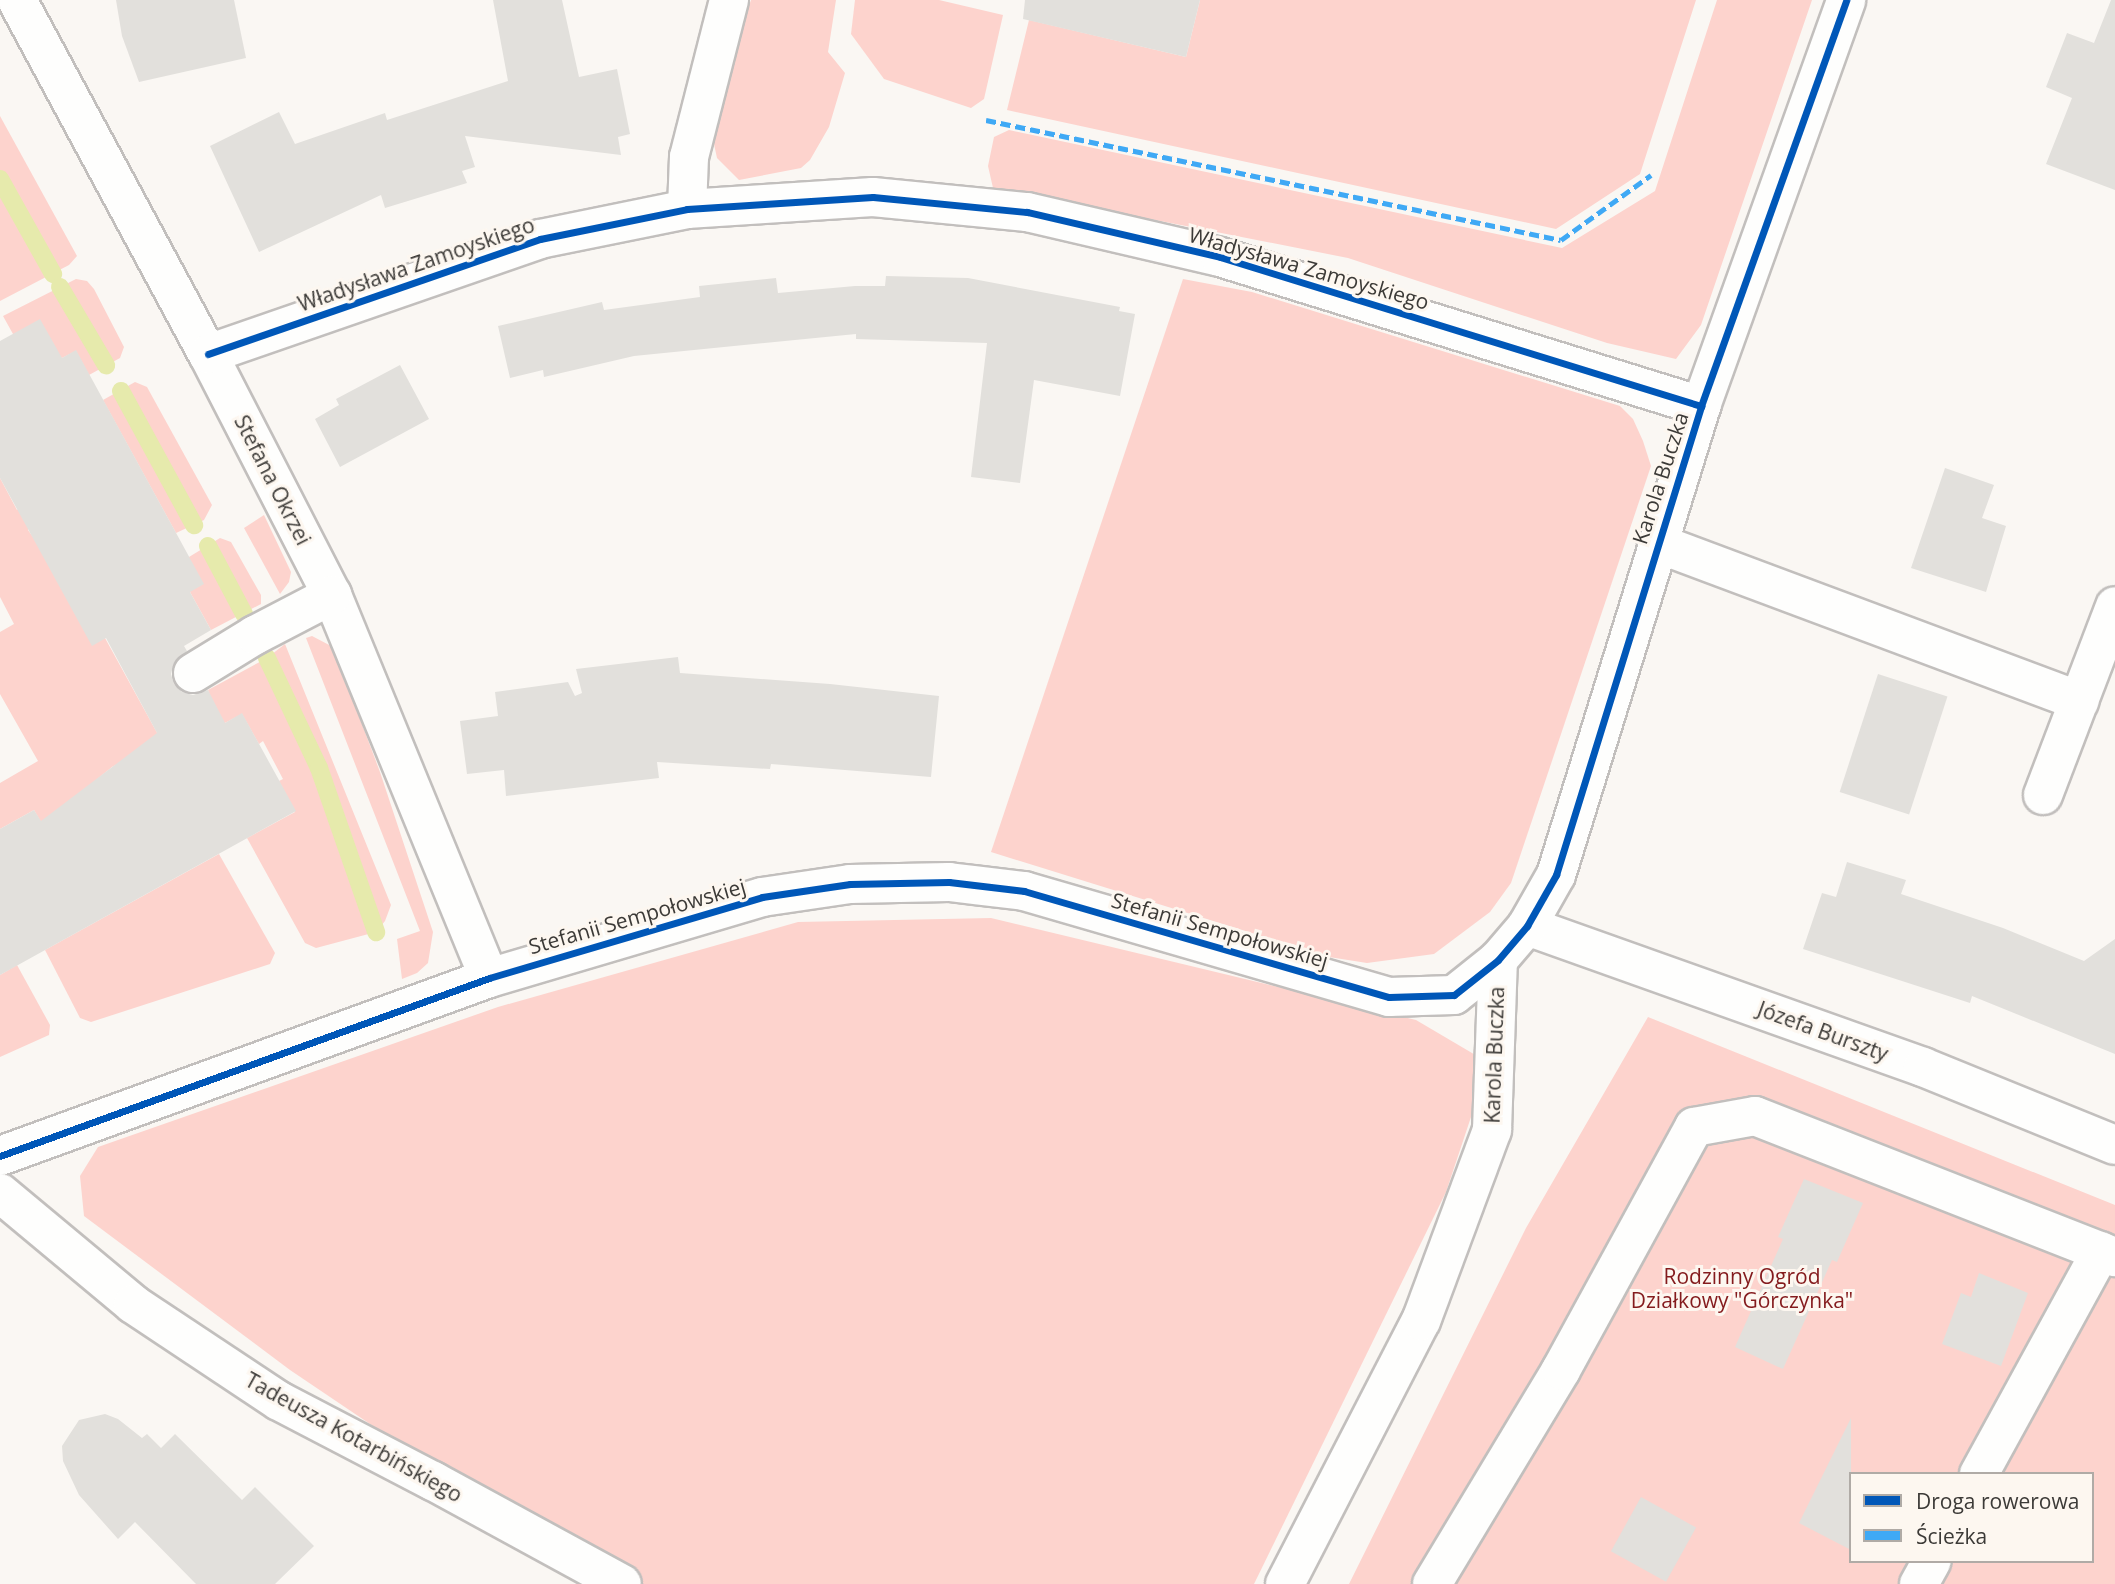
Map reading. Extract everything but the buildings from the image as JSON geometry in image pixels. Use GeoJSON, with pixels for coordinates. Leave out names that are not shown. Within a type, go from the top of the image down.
{"type":"FeatureCollection","features":[{"type":"Feature","properties":{"kind":"street","name":"Stefana Okrzei"},"geometry":{"type":"LineString","coordinates":[[17,0],[208,354],[332,595],[489,978]]}},
{"type":"Feature","properties":{"kind":"street"},"geometry":{"type":"LineString","coordinates":[[687,209],[689,157],[729,0]]}},
{"type":"Feature","properties":{"kind":"street","name":"Karola Buczka"},"geometry":{"type":"LineString","coordinates":[[1285,1584],[1421,1321],[1492,1130],[1498,960],[1527,926],[1556,875],[1701,406],[1846,0]]}},
{"type":"Feature","properties":{"kind":"street","name":"Władysława Zamoyskiego"},"geometry":{"type":"LineString","coordinates":[[208,354],[540,239],[687,209],[873,197],[1027,212],[1220,257],[1701,406]]}},
{"type":"Feature","properties":{"kind":"street"},"geometry":{"type":"LineString","coordinates":[[1657,543],[2079,701]]}},
{"type":"Feature","properties":{"kind":"street"},"geometry":{"type":"LineString","coordinates":[[193,673],[255,635],[332,595]]}},
{"type":"Feature","properties":{"kind":"street"},"geometry":{"type":"LineString","coordinates":[[2043,795],[2115,606]]}},
{"type":"Feature","properties":{"kind":"street","name":"Stefanii Sempołowskiej"},"geometry":{"type":"LineString","coordinates":[[0,1156],[489,978],[762,897],[850,884],[949,882],[1024,891],[1389,997],[1454,995],[1498,960]]}},
{"type":"Feature","properties":{"kind":"street","name":"Józefa Burszty"},"geometry":{"type":"LineString","coordinates":[[1527,926],[1923,1067],[2115,1146]]}},
{"type":"Feature","properties":{"kind":"street"},"geometry":{"type":"LineString","coordinates":[[1432,1584],[1561,1370],[1694,1127],[1755,1115],[2108,1254],[1980,1472]]}},
{"type":"Feature","properties":{"kind":"street","name":"Tadeusza Kotarbińskiego"},"geometry":{"type":"LineString","coordinates":[[0,1193],[133,1304],[279,1401],[433,1480],[622,1584]]}},
{"type":"Feature","properties":{"kind":"street"},"geometry":{"type":"LineString","coordinates":[[1919,1584],[1931,1563]]}},
{"type":"Feature","properties":{"kind":"green space"},"geometry":{"type":"Polygon","coordinates":[[[751,0],[836,0],[828,52],[845,73],[829,127],[810,160],[801,168],[739,180],[717,158],[709,121],[751,0]]]}},
{"type":"Feature","properties":{"kind":"green space"},"geometry":{"type":"Polygon","coordinates":[[[855,0],[939,0],[1003,15],[984,99],[971,108],[884,79],[851,34],[855,0]]]}},
{"type":"Feature","properties":{"kind":"green space"},"geometry":{"type":"Polygon","coordinates":[[[1200,0],[1696,0],[1640,174],[1556,229],[1007,110],[1029,20],[1186,57],[1200,0]]]}},
{"type":"Feature","properties":{"kind":"green space"},"geometry":{"type":"Polygon","coordinates":[[[1717,0],[1812,0],[1701,325],[1676,359],[1607,343],[1348,258],[993,188],[988,166],[994,137],[1009,130],[1562,248],[1655,191],[1717,0]]]}},
{"type":"Feature","properties":{"kind":"green space"},"geometry":{"type":"Polygon","coordinates":[[[0,116],[77,256],[69,265],[0,301],[0,116]]]}},
{"type":"Feature","properties":{"kind":"green space"},"geometry":{"type":"Polygon","coordinates":[[[76,279],[87,281],[94,289],[124,347],[120,358],[89,375],[76,351],[62,358],[13,334],[3,316],[76,279]]]}},
{"type":"Feature","properties":{"kind":"green space"},"geometry":{"type":"Polygon","coordinates":[[[1183,279],[1252,292],[1620,406],[1633,419],[1643,441],[1651,466],[1511,883],[1490,912],[1434,954],[1367,963],[1329,957],[991,852],[1183,279]]]}},
{"type":"Feature","properties":{"kind":"green space"},"geometry":{"type":"Polygon","coordinates":[[[135,382],[147,387],[212,505],[204,520],[176,533],[103,400],[135,382]]]}},
{"type":"Feature","properties":{"kind":"green space"},"geometry":{"type":"Polygon","coordinates":[[[0,478],[17,510],[31,503],[28,530],[105,638],[161,740],[112,767],[42,824],[34,810],[0,829],[0,783],[38,761],[0,694],[0,632],[14,624],[0,597],[0,478]]]}},
{"type":"Feature","properties":{"kind":"green space"},"geometry":{"type":"Polygon","coordinates":[[[264,515],[291,572],[289,582],[280,594],[244,528],[264,515]]]}},
{"type":"Feature","properties":{"kind":"green space"},"geometry":{"type":"Polygon","coordinates":[[[220,538],[231,542],[261,595],[261,604],[211,630],[190,592],[189,557],[220,538]]]}},
{"type":"Feature","properties":{"kind":"green space"},"geometry":{"type":"Polygon","coordinates":[[[312,636],[333,647],[380,772],[433,932],[428,963],[417,973],[402,979],[397,939],[420,931],[306,638],[312,636]]]}},
{"type":"Feature","properties":{"kind":"green space"},"geometry":{"type":"Polygon","coordinates":[[[285,644],[391,905],[385,921],[376,932],[316,948],[305,943],[247,838],[295,812],[279,781],[283,779],[263,741],[259,744],[242,714],[221,725],[208,690],[267,658],[285,644]]]}},
{"type":"Feature","properties":{"kind":"green space"},"geometry":{"type":"Polygon","coordinates":[[[219,854],[275,953],[270,964],[91,1022],[80,1018],[45,950],[219,854]]]}},
{"type":"Feature","properties":{"kind":"green space"},"geometry":{"type":"Polygon","coordinates":[[[991,918],[1416,1020],[1489,1063],[1446,1192],[1254,1584],[607,1584],[290,1370],[84,1216],[80,1176],[98,1147],[498,1007],[798,922],[991,918]]]}},
{"type":"Feature","properties":{"kind":"green space"},"geometry":{"type":"Polygon","coordinates":[[[17,965],[50,1025],[49,1035],[0,1057],[0,975],[17,965]]]}},
{"type":"Feature","properties":{"kind":"green space","name":"Rodzinny Ogród Działkowy \"Górczynka\""},"geometry":{"type":"Polygon","coordinates":[[[1648,1017],[2115,1205],[2115,1584],[1349,1584],[1526,1228],[1648,1017]]]}},
{"type":"Feature","properties":{"kind":"waterway"},"geometry":{"type":"LineString","coordinates":[[0,179],[53,274]]}},
{"type":"Feature","properties":{"kind":"waterway"},"geometry":{"type":"LineString","coordinates":[[60,287],[106,365]]}},
{"type":"Feature","properties":{"kind":"waterway"},"geometry":{"type":"LineString","coordinates":[[121,391],[194,525]]}},
{"type":"Feature","properties":{"kind":"waterway"},"geometry":{"type":"LineString","coordinates":[[208,546],[244,614]]}},
{"type":"Feature","properties":{"kind":"waterway"},"geometry":{"type":"LineString","coordinates":[[267,658],[319,768],[376,932]]}},
{"type":"Feature","properties":{"kind":"marked path"},"geometry":{"type":"LineString","coordinates":[[986,120],[1561,240],[1651,175]]}},
{"type":"Feature","properties":{"kind":"cycle path"},"geometry":{"type":"LineString","coordinates":[[0,1156],[489,978],[762,897],[850,884],[949,882],[1024,891],[1389,997],[1454,995],[1498,960],[1527,926],[1556,875],[1701,406],[1846,0]]}},
{"type":"Feature","properties":{"kind":"cycle path"},"geometry":{"type":"LineString","coordinates":[[208,354],[540,239],[687,209],[873,197],[1027,212],[1220,257],[1701,406]]}}]}
